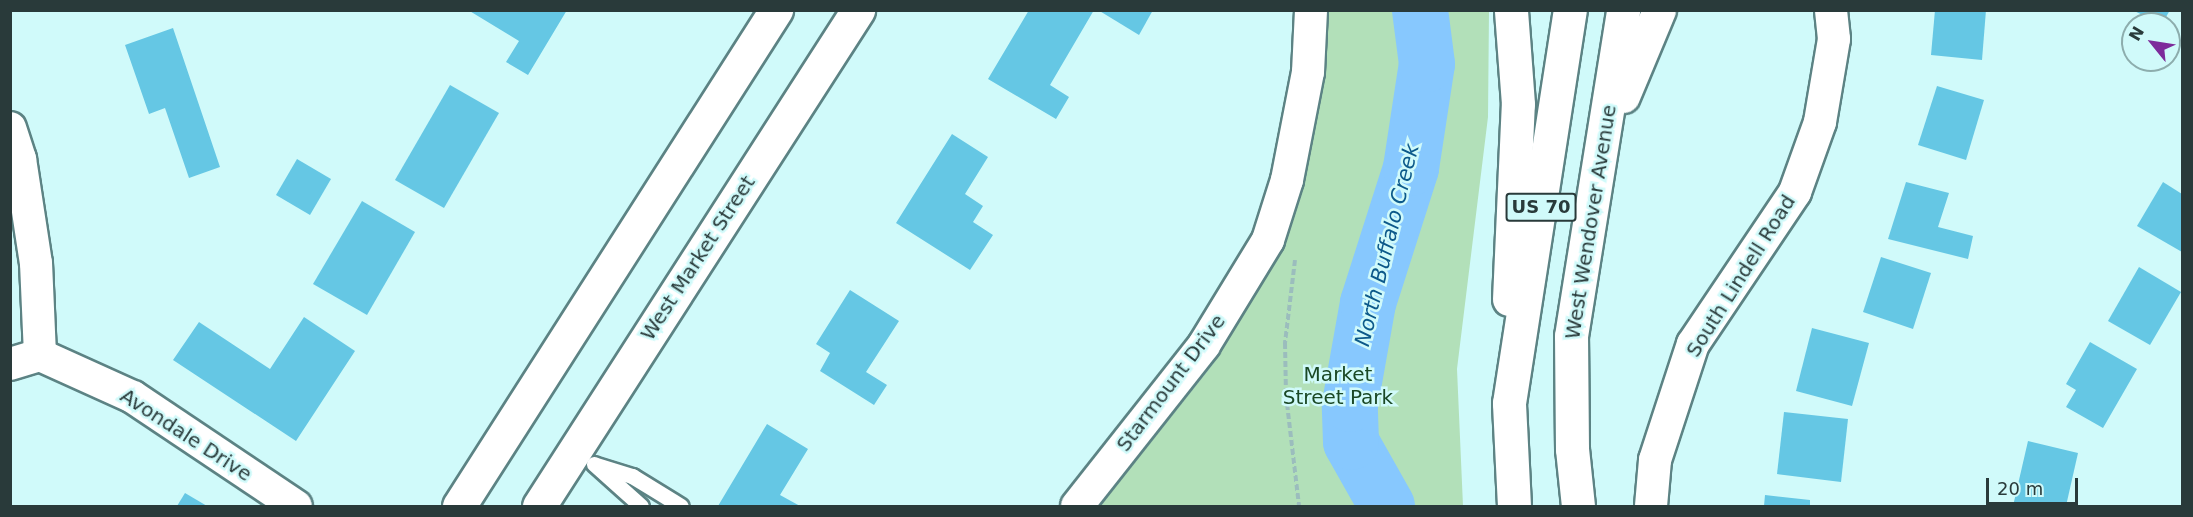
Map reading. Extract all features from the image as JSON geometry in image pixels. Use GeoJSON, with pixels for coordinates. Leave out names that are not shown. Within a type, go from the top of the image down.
{"type":"FeatureCollection","features":[{"type":"Feature","properties":{"kind":"main road"},"geometry":{"type":"LineString","coordinates":[[459,507],[776,10]]}},
{"type":"Feature","properties":{"kind":"main road","name":"West Market Street"},"geometry":{"type":"LineString","coordinates":[[539,507],[585,458],[858,10]]}},
{"type":"Feature","properties":{"kind":"main road"},"geometry":{"type":"LineString","coordinates":[[1509,403],[1509,282],[1518,104],[1511,10]]}},
{"type":"Feature","properties":{"kind":"main road","name":"US 70"},"geometry":{"type":"LineString","coordinates":[[1514,507],[1509,403],[1570,10]]}},
{"type":"Feature","properties":{"kind":"main road","name":"West Wendover Avenue"},"geometry":{"type":"LineString","coordinates":[[1578,507],[1572,449],[1571,336],[1623,10]]}},
{"type":"Feature","properties":{"kind":"main road"},"geometry":{"type":"LineString","coordinates":[[1601,150],[1659,10]]}},
{"type":"Feature","properties":{"kind":"street","name":"Starmount Drive"},"geometry":{"type":"LineString","coordinates":[[1077,507],[1204,345],[1268,240],[1287,180],[1308,72],[1311,10]]}},
{"type":"Feature","properties":{"kind":"street","name":"South Lindell Road"},"geometry":{"type":"LineString","coordinates":[[1651,507],[1655,460],[1693,344],[1795,192],[1820,122],[1834,39],[1832,10]]}},
{"type":"Feature","properties":{"kind":"street"},"geometry":{"type":"LineString","coordinates":[[10,128],[20,159],[36,263],[25,360]]}},
{"type":"Feature","properties":{"kind":"street","name":"Avondale Drive"},"geometry":{"type":"LineString","coordinates":[[25,360],[133,397],[296,507]]}},
{"type":"Feature","properties":{"kind":"lane"},"geometry":{"type":"LineString","coordinates":[[585,458],[641,507]]}},
{"type":"Feature","properties":{"kind":"lane"},"geometry":{"type":"LineString","coordinates":[[585,458],[632,476],[681,507]]}},
{"type":"Feature","properties":{"kind":"path"},"geometry":{"type":"LineString","coordinates":[[1296,251],[1285,343],[1286,395],[1299,507]]}},
{"type":"Feature","properties":{"kind":"green space","name":"Market Street Park"},"geometry":{"type":"Polygon","coordinates":[[[1323,11],[1489,11],[1488,117],[1457,369],[1463,506],[1100,506],[1213,364],[1273,258],[1298,197],[1318,113],[1323,11]]]}},
{"type":"Feature","properties":{"kind":"building"},"geometry":{"type":"Polygon","coordinates":[[[468,10],[567,10],[528,75],[506,62],[519,41],[468,10]]]}},
{"type":"Feature","properties":{"kind":"building"},"geometry":{"type":"Polygon","coordinates":[[[1029,10],[1094,10],[1050,85],[1069,97],[1056,119],[988,79],[1029,10]]]}},
{"type":"Feature","properties":{"kind":"building"},"geometry":{"type":"Polygon","coordinates":[[[1098,10],[1153,10],[1139,35],[1098,10]]]}},
{"type":"Feature","properties":{"kind":"building"},"geometry":{"type":"Polygon","coordinates":[[[1935,10],[1986,10],[1982,60],[1931,55],[1935,10]]]}},
{"type":"Feature","properties":{"kind":"building"},"geometry":{"type":"Polygon","coordinates":[[[2132,10],[2170,10],[2169,12],[2132,10]]]}},
{"type":"Feature","properties":{"kind":"building"},"geometry":{"type":"Polygon","coordinates":[[[173,28],[220,167],[189,178],[165,108],[149,114],[125,45],[173,28]]]}},
{"type":"Feature","properties":{"kind":"building"},"geometry":{"type":"Polygon","coordinates":[[[450,85],[499,113],[444,208],[395,180],[450,85]]]}},
{"type":"Feature","properties":{"kind":"building"},"geometry":{"type":"Polygon","coordinates":[[[1937,86],[1984,100],[1966,160],[1918,145],[1937,86]]]}},
{"type":"Feature","properties":{"kind":"building"},"geometry":{"type":"Polygon","coordinates":[[[952,134],[988,157],[965,194],[983,206],[973,222],[993,235],[970,270],[896,223],[952,134]]]}},
{"type":"Feature","properties":{"kind":"building"},"geometry":{"type":"Polygon","coordinates":[[[297,159],[331,179],[310,215],[276,195],[297,159]]]}},
{"type":"Feature","properties":{"kind":"building"},"geometry":{"type":"Polygon","coordinates":[[[1906,182],[1949,193],[1938,227],[1973,236],[1968,259],[1888,239],[1906,182]]]}},
{"type":"Feature","properties":{"kind":"building"},"geometry":{"type":"Polygon","coordinates":[[[2163,182],[2182,194],[2182,252],[2137,226],[2163,182]]]}},
{"type":"Feature","properties":{"kind":"building"},"geometry":{"type":"Polygon","coordinates":[[[362,201],[415,232],[367,315],[313,284],[362,201]]]}},
{"type":"Feature","properties":{"kind":"building"},"geometry":{"type":"Polygon","coordinates":[[[1881,257],[1931,273],[1913,329],[1863,312],[1881,257]]]}},
{"type":"Feature","properties":{"kind":"building"},"geometry":{"type":"Polygon","coordinates":[[[2139,267],[2181,292],[2150,345],[2108,321],[2139,267]]]}},
{"type":"Feature","properties":{"kind":"building"},"geometry":{"type":"Polygon","coordinates":[[[850,290],[899,321],[866,372],[887,385],[874,405],[820,371],[830,353],[816,344],[850,290]]]}},
{"type":"Feature","properties":{"kind":"building"},"geometry":{"type":"Polygon","coordinates":[[[304,317],[355,351],[296,441],[173,360],[199,322],[270,369],[304,317]]]}},
{"type":"Feature","properties":{"kind":"building"},"geometry":{"type":"Polygon","coordinates":[[[1812,328],[1869,343],[1852,406],[1796,391],[1812,328]]]}},
{"type":"Feature","properties":{"kind":"building"},"geometry":{"type":"Polygon","coordinates":[[[2090,342],[2137,369],[2103,428],[2066,407],[2076,390],[2066,384],[2090,342]]]}},
{"type":"Feature","properties":{"kind":"building"},"geometry":{"type":"Polygon","coordinates":[[[1784,412],[1848,419],[1841,482],[1777,474],[1784,412]]]}},
{"type":"Feature","properties":{"kind":"building"},"geometry":{"type":"Polygon","coordinates":[[[767,424],[808,449],[780,495],[800,506],[718,506],[767,424]]]}},
{"type":"Feature","properties":{"kind":"building"},"geometry":{"type":"Polygon","coordinates":[[[2028,441],[2078,453],[2066,506],[2013,506],[2028,441]]]}},
{"type":"Feature","properties":{"kind":"building"},"geometry":{"type":"Polygon","coordinates":[[[185,493],[207,506],[177,506],[185,493]]]}},
{"type":"Feature","properties":{"kind":"building"},"geometry":{"type":"Polygon","coordinates":[[[1765,495],[1810,500],[1810,506],[1764,506],[1765,495]]]}},
{"type":"Feature","properties":{"kind":"waterway","name":"North Buffalo Creek"},"geometry":{"type":"LineString","coordinates":[[1387,506],[1351,442],[1350,404],[1368,303],[1411,168],[1427,64],[1420,10]]}}]}
